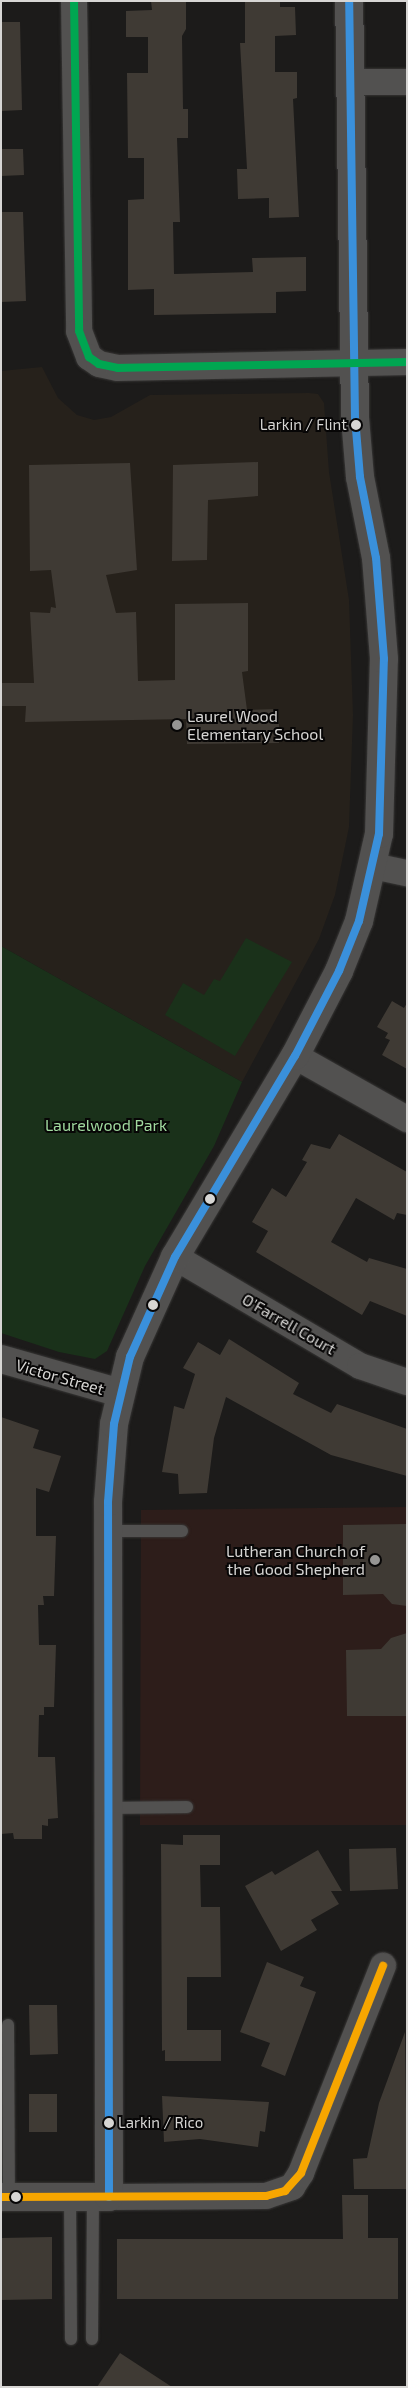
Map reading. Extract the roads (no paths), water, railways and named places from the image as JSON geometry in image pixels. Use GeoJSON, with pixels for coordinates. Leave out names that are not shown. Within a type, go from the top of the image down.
{"type":"FeatureCollection","features":[{"type":"Feature","properties":{"kind":"street"},"geometry":{"type":"LineString","coordinates":[[74,1],[79,331],[84,350],[93,361],[118,368],[407,362]]}},
{"type":"Feature","properties":{"kind":"street"},"geometry":{"type":"LineString","coordinates":[[91,2196],[109,1808],[107,1531],[110,1450],[120,1393],[142,1326],[175,1257],[295,1056],[350,947],[373,866],[382,800],[384,659],[376,558],[357,447],[354,362],[350,1]]}},
{"type":"Feature","properties":{"kind":"street"},"geometry":{"type":"LineString","coordinates":[[350,82],[407,82]]}},
{"type":"Feature","properties":{"kind":"street"},"geometry":{"type":"LineString","coordinates":[[373,866],[407,873]]}},
{"type":"Feature","properties":{"kind":"street"},"geometry":{"type":"LineString","coordinates":[[295,1056],[407,1119]]}},
{"type":"Feature","properties":{"kind":"street","name":"O'Farrell Court"},"geometry":{"type":"LineString","coordinates":[[175,1257],[360,1366],[407,1382]]}},
{"type":"Feature","properties":{"kind":"street","name":"Victor Street"},"geometry":{"type":"LineString","coordinates":[[1,1359],[120,1393]]}},
{"type":"Feature","properties":{"kind":"street"},"geometry":{"type":"LineString","coordinates":[[5,2197],[266,2196],[292,2187],[301,2173],[383,1966]]}},
{"type":"Feature","properties":{"kind":"lane"},"geometry":{"type":"LineString","coordinates":[[107,1531],[182,1531]]}},
{"type":"Feature","properties":{"kind":"lane"},"geometry":{"type":"LineString","coordinates":[[109,1808],[187,1808]]}},
{"type":"Feature","properties":{"kind":"lane"},"geometry":{"type":"LineString","coordinates":[[5,2197],[8,2025]]}},
{"type":"Feature","properties":{"kind":"lane"},"geometry":{"type":"LineString","coordinates":[[91,2196],[92,2339]]}},
{"type":"Feature","properties":{"kind":"lane"},"geometry":{"type":"LineString","coordinates":[[71,2339],[91,2196]]}},
{"type":"Feature","properties":{"kind":"place","name":"Larkin / Flint"},"geometry":{"type":"Point","coordinates":[356,425]}},
{"type":"Feature","properties":{"kind":"place","name":"Laurel Wood Elementary School"},"geometry":{"type":"Point","coordinates":[177,725]}},
{"type":"Feature","properties":{"kind":"place","name":"Lutheran Church of the Good Shepherd"},"geometry":{"type":"Point","coordinates":[375,1560]}},
{"type":"Feature","properties":{"kind":"place","name":"Larkin / Rico"},"geometry":{"type":"Point","coordinates":[109,2123]}},
{"type":"Feature","properties":{"kind":"park label","name":"Laurelwood Park"},"geometry":{"type":"Point","coordinates":[106,1125]}}]}
